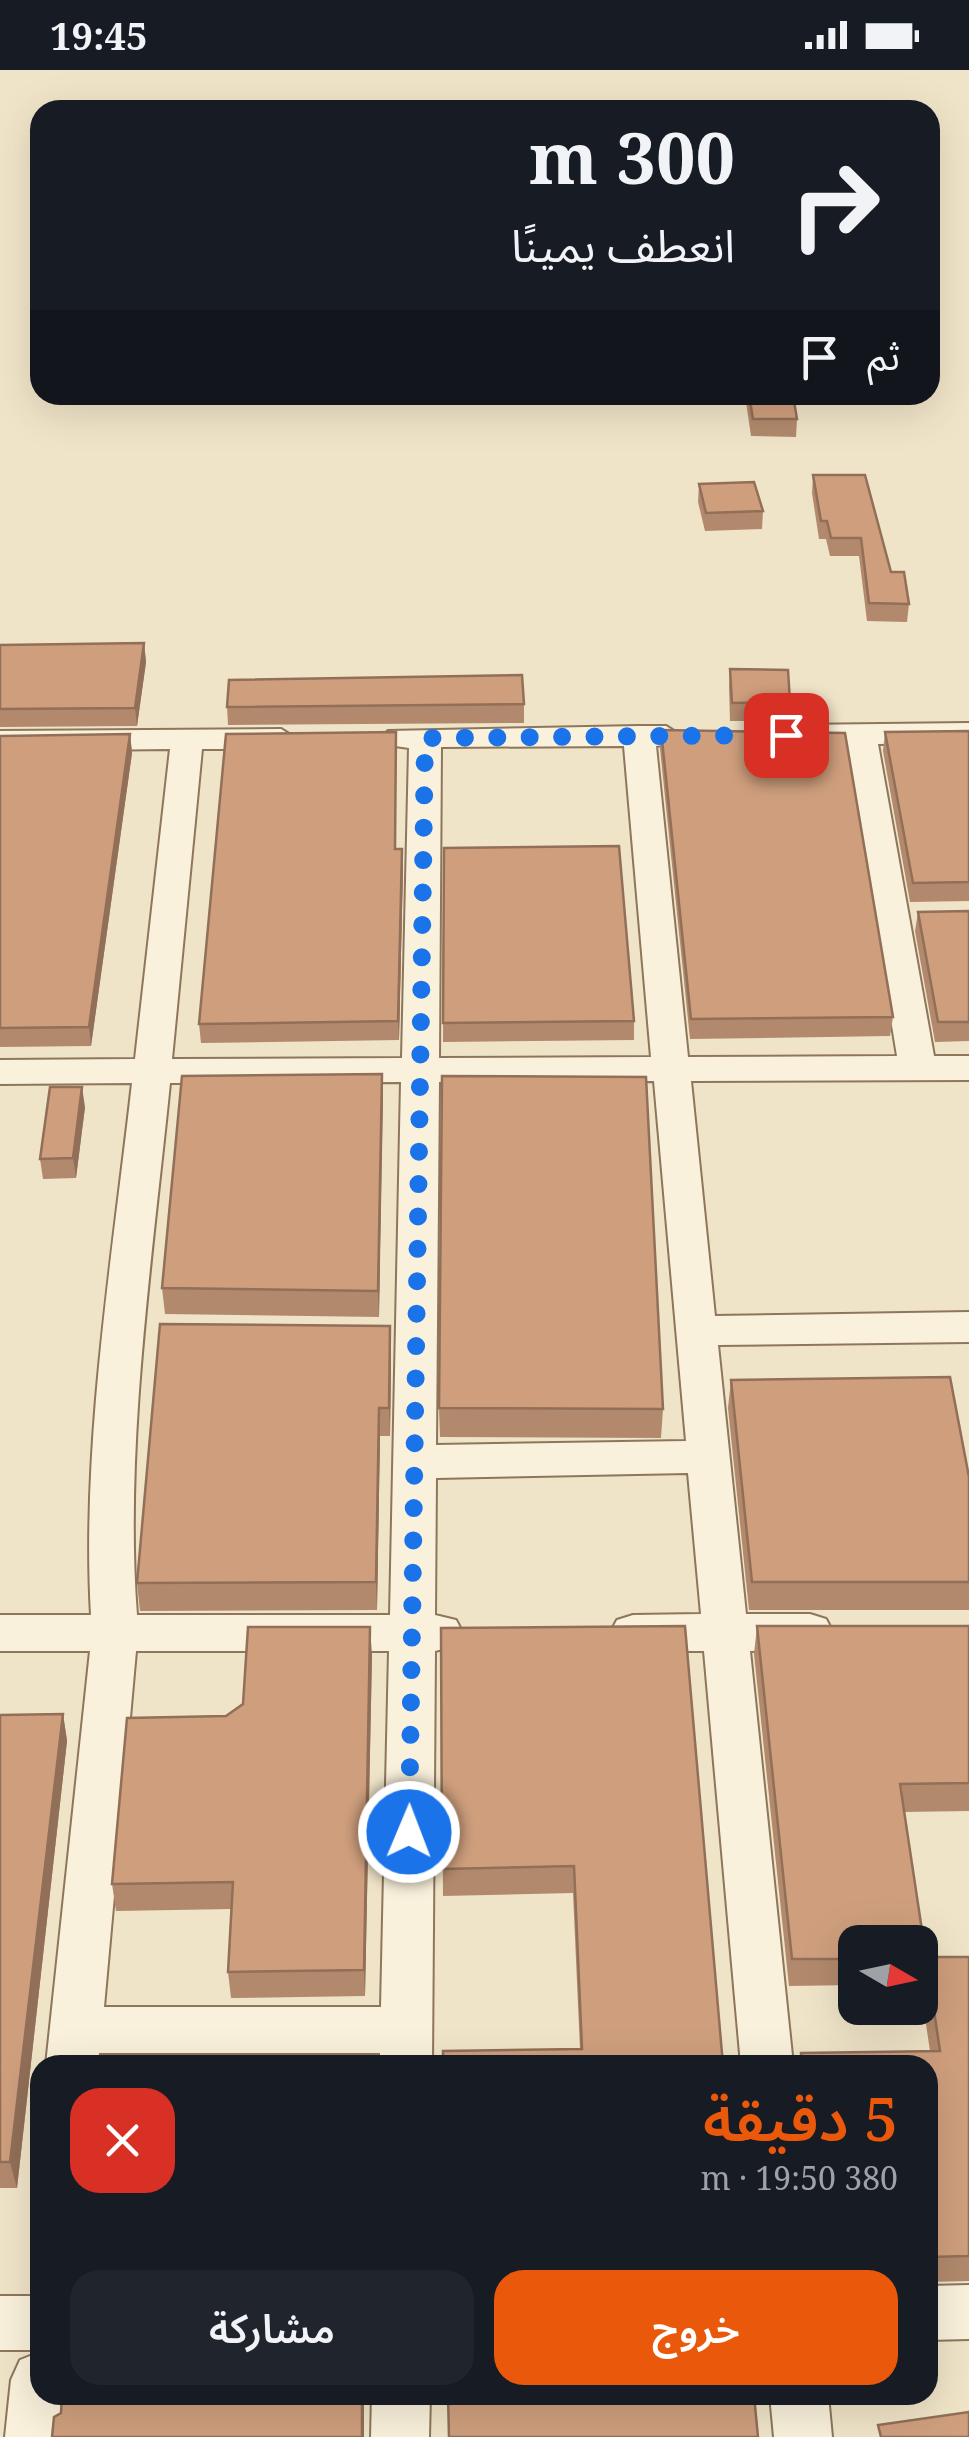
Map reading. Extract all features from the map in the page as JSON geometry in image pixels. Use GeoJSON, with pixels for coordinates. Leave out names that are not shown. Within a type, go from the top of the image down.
{"type":"FeatureCollection","features":[{"type":"Feature","properties":{"kind":"street"},"geometry":{"type":"LineString","coordinates":[[860,734],[905,917],[918,1068]]}},
{"type":"Feature","properties":{"kind":"street"},"geometry":{"type":"LineString","coordinates":[[768,735],[969,734]]}},
{"type":"Feature","properties":{"kind":"street"},"geometry":{"type":"LineString","coordinates":[[639,736],[766,2055]]}},
{"type":"Feature","properties":{"kind":"street"},"geometry":{"type":"LineString","coordinates":[[363,738],[694,736]]}},
{"type":"Feature","properties":{"kind":"street"},"geometry":{"type":"LineString","coordinates":[[187,740],[152,1072],[143,1333],[110,1558],[115,1633],[74,2047],[406,2048],[415,1462],[398,1336],[420,1070],[425,738]]}},
{"type":"Feature","properties":{"kind":"street"},"geometry":{"type":"LineString","coordinates":[[0,740],[304,739]]}},
{"type":"Feature","properties":{"kind":"street"},"geometry":{"type":"LineString","coordinates":[[0,1072],[969,1068]]}},
{"type":"Feature","properties":{"kind":"street"},"geometry":{"type":"LineString","coordinates":[[696,1331],[969,1327]]}},
{"type":"Feature","properties":{"kind":"street"},"geometry":{"type":"LineString","coordinates":[[415,1462],[706,1457]]}},
{"type":"Feature","properties":{"kind":"street"},"geometry":{"type":"LineString","coordinates":[[582,1633],[856,1632]]}},
{"type":"Feature","properties":{"kind":"street"},"geometry":{"type":"LineString","coordinates":[[0,1633],[490,1633]]}},
{"type":"Feature","properties":{"kind":"street"},"geometry":{"type":"LineString","coordinates":[[938,2313],[969,2312]]}},
{"type":"Feature","properties":{"kind":"street"},"geometry":{"type":"LineString","coordinates":[[0,2323],[30,2323]]}},
{"type":"Feature","properties":{"kind":"street"},"geometry":{"type":"LineString","coordinates":[[34,2437],[37,2405]]}},
{"type":"Feature","properties":{"kind":"street"},"geometry":{"type":"LineString","coordinates":[[400,2437],[401,2405]]}},
{"type":"Feature","properties":{"kind":"street"},"geometry":{"type":"LineString","coordinates":[[799,2405],[803,2437]]}},
{"type":"Feature","properties":{"kind":"building"},"geometry":{"type":"Polygon","coordinates":[[[751,405],[795,405],[797,419],[753,419],[751,405]]]}},
{"type":"Feature","properties":{"kind":"building"},"geometry":{"type":"Polygon","coordinates":[[[813,475],[865,475],[891,572],[904,572],[909,604],[869,603],[861,538],[831,538],[827,521],[821,521],[813,475]]]}},
{"type":"Feature","properties":{"kind":"building"},"geometry":{"type":"Polygon","coordinates":[[[754,482],[763,511],[706,513],[699,484],[754,482]]]}},
{"type":"Feature","properties":{"kind":"building"},"geometry":{"type":"Polygon","coordinates":[[[144,643],[135,708],[0,709],[0,645],[144,643]]]}},
{"type":"Feature","properties":{"kind":"building"},"geometry":{"type":"Polygon","coordinates":[[[730,669],[788,670],[790,702],[732,703],[730,669]]]}},
{"type":"Feature","properties":{"kind":"building"},"geometry":{"type":"Polygon","coordinates":[[[522,675],[524,704],[227,707],[229,680],[522,675]]]}},
{"type":"Feature","properties":{"kind":"building"},"geometry":{"type":"Polygon","coordinates":[[[661,730],[845,733],[893,1017],[691,1019],[661,730]]]}},
{"type":"Feature","properties":{"kind":"building"},"geometry":{"type":"Polygon","coordinates":[[[969,731],[969,882],[913,883],[885,732],[969,731]]]}},
{"type":"Feature","properties":{"kind":"building"},"geometry":{"type":"Polygon","coordinates":[[[396,732],[395,849],[402,849],[398,1021],[199,1024],[226,734],[396,732]]]}},
{"type":"Feature","properties":{"kind":"building"},"geometry":{"type":"Polygon","coordinates":[[[130,734],[89,1027],[0,1028],[0,736],[130,734]]]}},
{"type":"Feature","properties":{"kind":"building"},"geometry":{"type":"Polygon","coordinates":[[[619,846],[634,1021],[443,1023],[444,848],[619,846]]]}},
{"type":"Feature","properties":{"kind":"building"},"geometry":{"type":"Polygon","coordinates":[[[969,911],[969,1022],[938,1022],[918,912],[969,911]]]}},
{"type":"Feature","properties":{"kind":"building"},"geometry":{"type":"Polygon","coordinates":[[[382,1074],[378,1291],[162,1288],[182,1076],[382,1074]]]}},
{"type":"Feature","properties":{"kind":"building"},"geometry":{"type":"Polygon","coordinates":[[[442,1076],[646,1077],[663,1409],[439,1408],[442,1076]]]}},
{"type":"Feature","properties":{"kind":"building"},"geometry":{"type":"Polygon","coordinates":[[[50,1087],[82,1087],[73,1158],[40,1159],[50,1087]]]}},
{"type":"Feature","properties":{"kind":"building"},"geometry":{"type":"Polygon","coordinates":[[[160,1324],[390,1326],[389,1408],[379,1408],[376,1582],[137,1583],[160,1324]]]}},
{"type":"Feature","properties":{"kind":"building"},"geometry":{"type":"Polygon","coordinates":[[[950,1377],[969,1477],[969,1582],[752,1582],[731,1380],[950,1377]]]}},
{"type":"Feature","properties":{"kind":"building"},"geometry":{"type":"Polygon","coordinates":[[[685,1626],[722,2055],[443,2055],[443,2051],[582,2049],[574,1866],[442,1869],[441,1628],[685,1626]]]}},
{"type":"Feature","properties":{"kind":"building"},"geometry":{"type":"Polygon","coordinates":[[[757,1626],[969,1626],[969,1783],[900,1784],[921,1925],[838,1925],[838,1959],[792,1959],[757,1626]]]}},
{"type":"Feature","properties":{"kind":"building"},"geometry":{"type":"Polygon","coordinates":[[[248,1627],[370,1627],[364,1970],[228,1972],[233,1882],[112,1884],[127,1718],[226,1716],[243,1704],[248,1627]]]}},
{"type":"Feature","properties":{"kind":"building"},"geometry":{"type":"Polygon","coordinates":[[[63,1714],[10,2162],[0,2162],[0,1715],[63,1714]]]}},
{"type":"Feature","properties":{"kind":"building"},"geometry":{"type":"Polygon","coordinates":[[[938,1957],[969,1957],[969,2256],[938,2257],[938,2055],[801,2053],[940,2051],[936,2025],[938,1957]]]}},
{"type":"Feature","properties":{"kind":"building"},"geometry":{"type":"Polygon","coordinates":[[[61,2405],[362,2405],[362,2437],[52,2437],[54,2417],[61,2413],[61,2405]]]}},
{"type":"Feature","properties":{"kind":"building"},"geometry":{"type":"Polygon","coordinates":[[[448,2405],[755,2405],[758,2437],[449,2437],[448,2405]]]}},
{"type":"Feature","properties":{"kind":"building"},"geometry":{"type":"Polygon","coordinates":[[[969,2412],[969,2437],[881,2437],[878,2425],[969,2412]]]}},
{"type":"Feature","properties":{"kind":"route"},"geometry":{"type":"LineString","coordinates":[[409,1832],[425,738],[786,735]]}}]}
